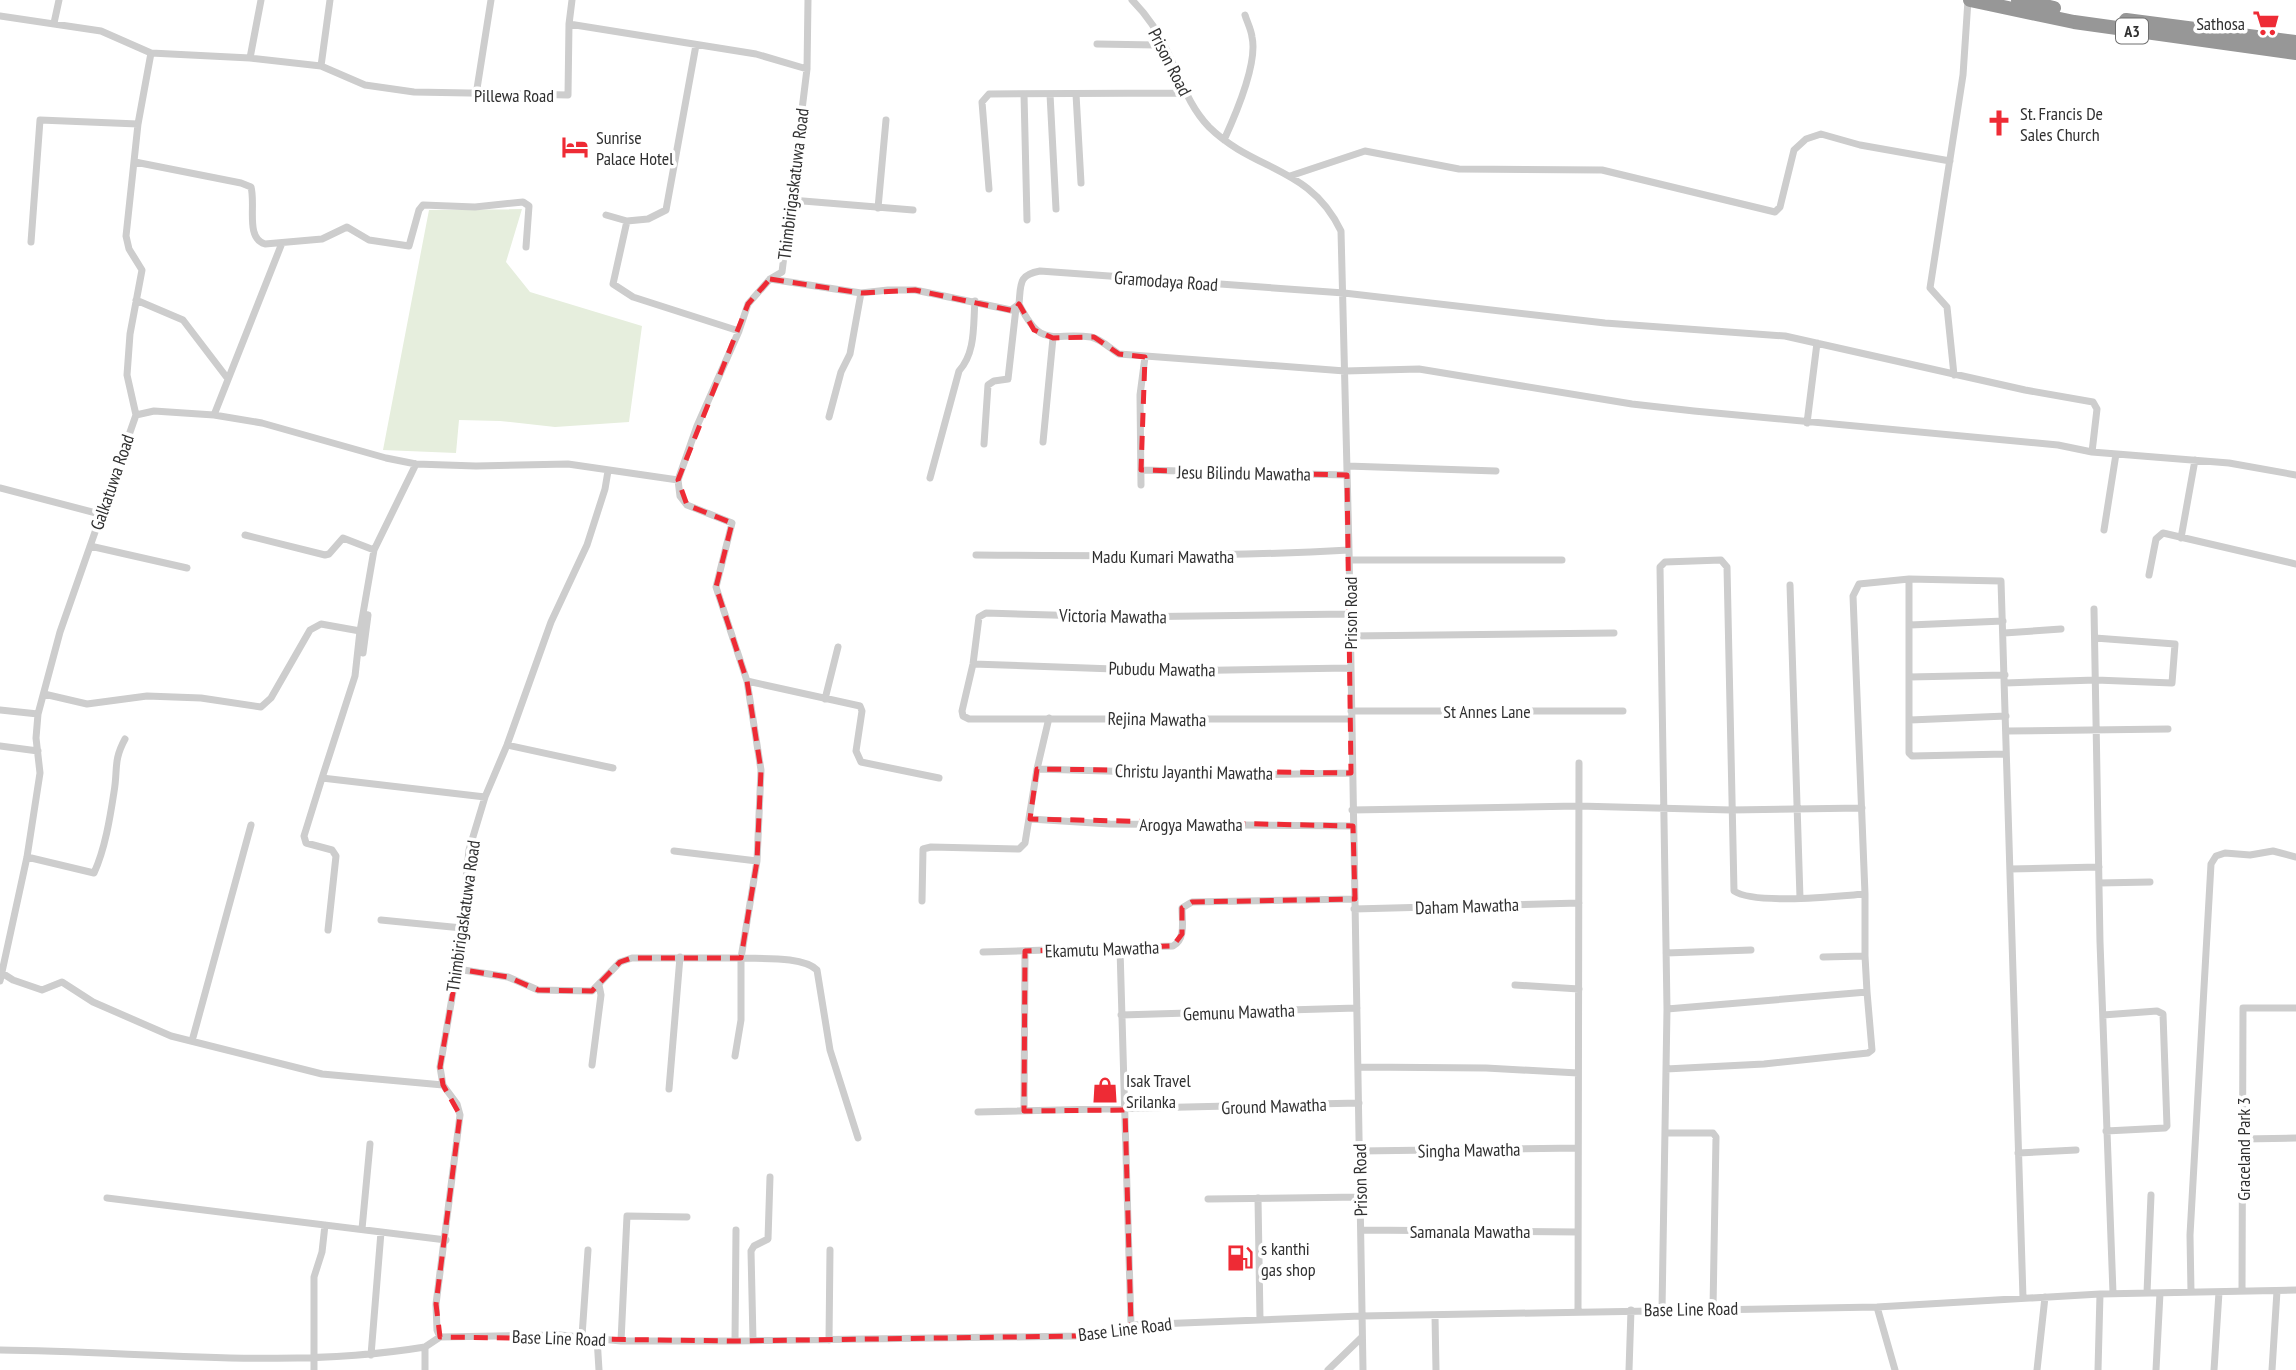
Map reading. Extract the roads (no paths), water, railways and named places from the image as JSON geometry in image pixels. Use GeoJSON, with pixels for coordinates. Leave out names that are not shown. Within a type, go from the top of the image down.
{"type":"FeatureCollection","features":[{"type":"Feature","properties":{"kind":"highway","name":"A3"},"geometry":{"type":"LineString","coordinates":[[1969,0],[2074,22],[2296,53]]}},
{"type":"Feature","properties":{"kind":"highway","name":"A3"},"geometry":{"type":"LineString","coordinates":[[2018,0],[2091,15],[2296,42]]}},
{"type":"Feature","properties":{"kind":"street"},"geometry":{"type":"LineString","coordinates":[[54,23],[59,0]]}},
{"type":"Feature","properties":{"kind":"street"},"geometry":{"type":"LineString","coordinates":[[250,58],[261,0]]}},
{"type":"Feature","properties":{"kind":"street"},"geometry":{"type":"LineString","coordinates":[[321,66],[330,0]]}},
{"type":"Feature","properties":{"kind":"street"},"geometry":{"type":"LineString","coordinates":[[477,95],[491,0]]}},
{"type":"Feature","properties":{"kind":"street"},"geometry":{"type":"LineString","coordinates":[[572,0],[569,24],[757,54],[807,69]]}},
{"type":"Feature","properties":{"kind":"street","name":"Thimbirigaskatuwa Road"},"geometry":{"type":"LineString","coordinates":[[678,480],[697,426],[739,331],[748,304],[770,279],[782,272],[807,69],[808,0]]}},
{"type":"Feature","properties":{"kind":"street","name":"Prison Road"},"geometry":{"type":"LineString","coordinates":[[1132,0],[1154,27],[1185,93],[1199,116],[1224,140],[1242,152],[1311,189],[1327,206],[1341,231],[1348,475],[1363,1370]]}},
{"type":"Feature","properties":{"kind":"street"},"geometry":{"type":"LineString","coordinates":[[1954,374],[1947,307],[1930,288],[1963,75],[1969,0]]}},
{"type":"Feature","properties":{"kind":"street"},"geometry":{"type":"LineString","coordinates":[[1224,140],[1236,114],[1252,57],[1253,39],[1245,15]]}},
{"type":"Feature","properties":{"kind":"street"},"geometry":{"type":"LineString","coordinates":[[0,16],[101,31],[151,52]]}},
{"type":"Feature","properties":{"kind":"street","name":"Pillewa Road"},"geometry":{"type":"LineString","coordinates":[[151,52],[250,58],[321,66],[365,85],[414,92],[568,95],[569,24]]}},
{"type":"Feature","properties":{"kind":"street"},"geometry":{"type":"LineString","coordinates":[[1097,44],[1156,46],[1163,43]]}},
{"type":"Feature","properties":{"kind":"street"},"geometry":{"type":"LineString","coordinates":[[606,215],[627,221],[648,219],[666,209],[696,46]]}},
{"type":"Feature","properties":{"kind":"street","name":"Galkatuwa Road"},"geometry":{"type":"LineString","coordinates":[[1,977],[27,858],[40,773],[36,738],[38,714],[60,632],[136,415],[127,375],[130,334],[142,270],[129,249],[126,236],[138,124],[151,52]]}},
{"type":"Feature","properties":{"kind":"street"},"geometry":{"type":"LineString","coordinates":[[1076,93],[1081,183]]}},
{"type":"Feature","properties":{"kind":"street"},"geometry":{"type":"LineString","coordinates":[[989,189],[982,102],[989,94],[1185,93]]}},
{"type":"Feature","properties":{"kind":"street"},"geometry":{"type":"LineString","coordinates":[[1024,94],[1027,220]]}},
{"type":"Feature","properties":{"kind":"street"},"geometry":{"type":"LineString","coordinates":[[1050,94],[1056,209]]}},
{"type":"Feature","properties":{"kind":"street"},"geometry":{"type":"LineString","coordinates":[[878,208],[886,120]]}},
{"type":"Feature","properties":{"kind":"street"},"geometry":{"type":"LineString","coordinates":[[30,242],[40,121],[138,124]]}},
{"type":"Feature","properties":{"kind":"street"},"geometry":{"type":"LineString","coordinates":[[1290,176],[1365,151],[1460,169],[1602,170],[1775,212],[1780,207],[1794,150],[1807,139],[1821,134],[1860,145],[1950,161]]}},
{"type":"Feature","properties":{"kind":"street"},"geometry":{"type":"LineString","coordinates":[[135,162],[251,187],[254,237],[265,244],[323,239],[347,227],[369,240],[409,246],[419,210],[423,205],[475,207],[523,202],[529,206],[526,247]]}},
{"type":"Feature","properties":{"kind":"street"},"geometry":{"type":"LineString","coordinates":[[791,200],[913,210]]}},
{"type":"Feature","properties":{"kind":"street"},"geometry":{"type":"LineString","coordinates":[[627,221],[613,284],[633,297],[739,331]]}},
{"type":"Feature","properties":{"kind":"street"},"geometry":{"type":"LineString","coordinates":[[214,415],[282,243]]}},
{"type":"Feature","properties":{"kind":"street","name":"Gramodaya Road"},"geometry":{"type":"LineString","coordinates":[[984,443],[988,385],[994,381],[1008,379],[1021,281],[1027,273],[1040,271],[1344,293]]}},
{"type":"Feature","properties":{"kind":"street"},"geometry":{"type":"LineString","coordinates":[[770,279],[861,293],[888,289],[915,290],[1012,310],[1017,306],[1034,330],[1053,338],[1094,337],[1119,354],[1345,371],[1419,369],[1632,404],[1807,423],[2058,445],[2092,452],[2229,463],[2296,475]]}},
{"type":"Feature","properties":{"kind":"street"},"geometry":{"type":"LineString","coordinates":[[829,417],[841,372],[850,354],[861,293]]}},
{"type":"Feature","properties":{"kind":"street"},"geometry":{"type":"LineString","coordinates":[[1344,293],[1605,323],[1786,336],[2093,402],[2097,409],[2092,452]]}},
{"type":"Feature","properties":{"kind":"street"},"geometry":{"type":"LineString","coordinates":[[136,300],[183,320],[228,379]]}},
{"type":"Feature","properties":{"kind":"street"},"geometry":{"type":"LineString","coordinates":[[930,478],[959,371],[967,363],[972,350],[975,301]]}},
{"type":"Feature","properties":{"kind":"street"},"geometry":{"type":"LineString","coordinates":[[1043,442],[1053,338]]}},
{"type":"Feature","properties":{"kind":"street"},"geometry":{"type":"LineString","coordinates":[[1807,423],[1817,343]]}},
{"type":"Feature","properties":{"kind":"street"},"geometry":{"type":"LineString","coordinates":[[1141,485],[1140,396],[1145,357]]}},
{"type":"Feature","properties":{"kind":"street"},"geometry":{"type":"LineString","coordinates":[[136,415],[154,411],[214,415],[262,423],[416,464],[568,464],[678,480],[680,496],[687,505],[732,523],[716,587],[747,681],[761,770],[757,862],[741,958],[741,1020],[735,1056]]}},
{"type":"Feature","properties":{"kind":"street"},"geometry":{"type":"LineString","coordinates":[[2104,530],[2116,454]]}},
{"type":"Feature","properties":{"kind":"street"},"geometry":{"type":"LineString","coordinates":[[2181,538],[2195,460]]}},
{"type":"Feature","properties":{"kind":"street"},"geometry":{"type":"LineString","coordinates":[[327,930],[337,856],[332,850],[306,843],[304,836],[355,676],[374,550],[416,464]]}},
{"type":"Feature","properties":{"kind":"street"},"geometry":{"type":"LineString","coordinates":[[1347,466],[1496,471]]}},
{"type":"Feature","properties":{"kind":"street","name":"Jesu Bilindu Mawatha"},"geometry":{"type":"LineString","coordinates":[[1141,470],[1348,475]]}},
{"type":"Feature","properties":{"kind":"street","name":"Thimbirigaskatuwa Road"},"geometry":{"type":"LineString","coordinates":[[440,1337],[437,1330],[436,1304],[460,1115],[457,1104],[443,1085],[440,1067],[457,969],[468,850],[485,797],[507,745],[551,622],[587,545],[608,471]]}},
{"type":"Feature","properties":{"kind":"street"},"geometry":{"type":"LineString","coordinates":[[0,488],[100,514]]}},
{"type":"Feature","properties":{"kind":"street"},"geometry":{"type":"LineString","coordinates":[[2149,575],[2158,535],[2163,533],[2296,564]]}},
{"type":"Feature","properties":{"kind":"street"},"geometry":{"type":"LineString","coordinates":[[245,535],[325,555],[343,538],[374,550]]}},
{"type":"Feature","properties":{"kind":"street"},"geometry":{"type":"LineString","coordinates":[[90,546],[187,568]]}},
{"type":"Feature","properties":{"kind":"street","name":"Madu Kumari Mawatha"},"geometry":{"type":"LineString","coordinates":[[976,555],[1161,557],[1349,550]]}},
{"type":"Feature","properties":{"kind":"street"},"geometry":{"type":"LineString","coordinates":[[1349,560],[1562,560]]}},
{"type":"Feature","properties":{"kind":"street"},"geometry":{"type":"LineString","coordinates":[[1662,1310],[1667,1009],[1660,567],[1665,562],[1721,560],[1727,567],[1734,891],[1746,897],[1800,898],[1865,894]]}},
{"type":"Feature","properties":{"kind":"street"},"geometry":{"type":"LineString","coordinates":[[1909,579],[1909,753],[2007,754]]}},
{"type":"Feature","properties":{"kind":"street"},"geometry":{"type":"LineString","coordinates":[[1666,1069],[1764,1064],[1868,1054],[1872,1050],[1865,956],[1853,596],[1859,584],[1909,579],[2001,581],[2022,1298]]}},
{"type":"Feature","properties":{"kind":"street"},"geometry":{"type":"LineString","coordinates":[[1790,585],[1800,898]]}},
{"type":"Feature","properties":{"kind":"street"},"geometry":{"type":"LineString","coordinates":[[2094,609],[2099,883],[2113,1293]]}},
{"type":"Feature","properties":{"kind":"street","name":"Victoria Mawatha"},"geometry":{"type":"LineString","coordinates":[[963,716],[979,617],[986,613],[1122,617],[1349,614]]}},
{"type":"Feature","properties":{"kind":"street"},"geometry":{"type":"LineString","coordinates":[[1910,625],[2003,621]]}},
{"type":"Feature","properties":{"kind":"street"},"geometry":{"type":"LineString","coordinates":[[44,694],[87,704],[147,696],[201,698],[261,707],[271,698],[310,630],[321,624],[360,631]]}},
{"type":"Feature","properties":{"kind":"street"},"geometry":{"type":"LineString","coordinates":[[2004,633],[2061,629]]}},
{"type":"Feature","properties":{"kind":"street"},"geometry":{"type":"LineString","coordinates":[[1350,636],[1614,633]]}},
{"type":"Feature","properties":{"kind":"street"},"geometry":{"type":"LineString","coordinates":[[1909,677],[2171,684],[2175,646],[2095,638]]}},
{"type":"Feature","properties":{"kind":"street"},"geometry":{"type":"LineString","coordinates":[[825,699],[838,647]]}},
{"type":"Feature","properties":{"kind":"street","name":"Pubudu Mawatha"},"geometry":{"type":"LineString","coordinates":[[973,664],[1170,671],[1350,668]]}},
{"type":"Feature","properties":{"kind":"street"},"geometry":{"type":"LineString","coordinates":[[747,681],[860,706],[862,712],[856,751],[861,762],[939,778]]}},
{"type":"Feature","properties":{"kind":"street"},"geometry":{"type":"LineString","coordinates":[[0,710],[38,714]]}},
{"type":"Feature","properties":{"kind":"street","name":"St Annes Lane"},"geometry":{"type":"LineString","coordinates":[[1351,715],[1623,711]]}},
{"type":"Feature","properties":{"kind":"street","name":"Rejina Mawatha"},"geometry":{"type":"LineString","coordinates":[[963,716],[969,719],[1269,720],[1351,715]]}},
{"type":"Feature","properties":{"kind":"street"},"geometry":{"type":"LineString","coordinates":[[1910,720],[2006,716]]}},
{"type":"Feature","properties":{"kind":"street"},"geometry":{"type":"LineString","coordinates":[[922,901],[923,849],[931,846],[1019,849],[1026,843],[1037,769],[1049,718]]}},
{"type":"Feature","properties":{"kind":"street"},"geometry":{"type":"LineString","coordinates":[[2007,731],[2168,729]]}},
{"type":"Feature","properties":{"kind":"street"},"geometry":{"type":"LineString","coordinates":[[27,858],[94,873],[100,861],[115,790],[116,755],[125,739]]}},
{"type":"Feature","properties":{"kind":"street"},"geometry":{"type":"LineString","coordinates":[[507,745],[613,768]]}},
{"type":"Feature","properties":{"kind":"street"},"geometry":{"type":"LineString","coordinates":[[0,746],[38,751]]}},
{"type":"Feature","properties":{"kind":"street"},"geometry":{"type":"LineString","coordinates":[[1578,1311],[1579,763]]}},
{"type":"Feature","properties":{"kind":"street","name":"Christu Jayanthi Mawatha"},"geometry":{"type":"LineString","coordinates":[[1037,769],[1243,775],[1351,773]]}},
{"type":"Feature","properties":{"kind":"street"},"geometry":{"type":"LineString","coordinates":[[322,778],[485,797]]}},
{"type":"Feature","properties":{"kind":"street"},"geometry":{"type":"LineString","coordinates":[[1352,810],[1578,806],[1665,806],[1731,810],[1862,808]]}},
{"type":"Feature","properties":{"kind":"street","name":"Arogya Mawatha"},"geometry":{"type":"LineString","coordinates":[[1030,819],[1110,824],[1353,826]]}},
{"type":"Feature","properties":{"kind":"street"},"geometry":{"type":"LineString","coordinates":[[192,1041],[251,825]]}},
{"type":"Feature","properties":{"kind":"street"},"geometry":{"type":"LineString","coordinates":[[674,851],[757,862]]}},
{"type":"Feature","properties":{"kind":"street"},"geometry":{"type":"LineString","coordinates":[[2191,1292],[2190,1235],[2211,864],[2216,856],[2225,853],[2250,855],[2273,851],[2296,857]]}},
{"type":"Feature","properties":{"kind":"street"},"geometry":{"type":"LineString","coordinates":[[2010,869],[2099,867]]}},
{"type":"Feature","properties":{"kind":"street"},"geometry":{"type":"LineString","coordinates":[[2099,883],[2150,883]]}},
{"type":"Feature","properties":{"kind":"street","name":"Ekamutu Mawatha"},"geometry":{"type":"LineString","coordinates":[[982,952],[1173,946],[1178,943],[1182,934],[1182,908],[1192,902],[1355,899]]}},
{"type":"Feature","properties":{"kind":"street","name":"Daham Mawatha"},"geometry":{"type":"LineString","coordinates":[[1354,909],[1579,903]]}},
{"type":"Feature","properties":{"kind":"street"},"geometry":{"type":"LineString","coordinates":[[381,920],[462,928]]}},
{"type":"Feature","properties":{"kind":"street"},"geometry":{"type":"LineString","coordinates":[[1120,949],[1130,1325]]}},
{"type":"Feature","properties":{"kind":"street"},"geometry":{"type":"LineString","coordinates":[[1666,953],[1751,950]]}},
{"type":"Feature","properties":{"kind":"street"},"geometry":{"type":"LineString","coordinates":[[1024,1111],[1025,951]]}},
{"type":"Feature","properties":{"kind":"street"},"geometry":{"type":"LineString","coordinates":[[1823,957],[1865,956]]}},
{"type":"Feature","properties":{"kind":"street"},"geometry":{"type":"LineString","coordinates":[[669,1089],[680,957]]}},
{"type":"Feature","properties":{"kind":"street"},"geometry":{"type":"LineString","coordinates":[[457,969],[508,977],[538,990],[592,990],[620,962],[632,958],[782,959],[811,964],[817,970],[830,1050],[858,1138]]}},
{"type":"Feature","properties":{"kind":"street"},"geometry":{"type":"LineString","coordinates":[[1,977],[42,990],[62,982],[93,1002],[171,1036],[322,1074],[443,1085]]}},
{"type":"Feature","properties":{"kind":"street"},"geometry":{"type":"LineString","coordinates":[[592,1065],[601,995],[599,985]]}},
{"type":"Feature","properties":{"kind":"street"},"geometry":{"type":"LineString","coordinates":[[1515,985],[1578,989]]}},
{"type":"Feature","properties":{"kind":"street"},"geometry":{"type":"LineString","coordinates":[[1667,1009],[1867,992]]}},
{"type":"Feature","properties":{"kind":"street","name":"Gemunu Mawatha"},"geometry":{"type":"LineString","coordinates":[[1121,1015],[1357,1008]]}},
{"type":"Feature","properties":{"kind":"street","name":"Graceland Park 3"},"geometry":{"type":"LineString","coordinates":[[2242,1291],[2243,1008],[2296,1008]]}},
{"type":"Feature","properties":{"kind":"street"},"geometry":{"type":"LineString","coordinates":[[2103,1015],[2157,1011],[2163,1014],[2167,1125],[2165,1128],[2106,1131]]}},
{"type":"Feature","properties":{"kind":"street"},"geometry":{"type":"LineString","coordinates":[[1358,1068],[1486,1068],[1578,1073]]}},
{"type":"Feature","properties":{"kind":"street","name":"Ground Mawatha"},"geometry":{"type":"LineString","coordinates":[[978,1112],[1359,1104]]}},
{"type":"Feature","properties":{"kind":"street"},"geometry":{"type":"LineString","coordinates":[[1665,1133],[1707,1132],[1716,1137],[1713,1309]]}},
{"type":"Feature","properties":{"kind":"street"},"geometry":{"type":"LineString","coordinates":[[2243,1139],[2296,1138]]}},
{"type":"Feature","properties":{"kind":"street"},"geometry":{"type":"LineString","coordinates":[[362,1229],[370,1144]]}},
{"type":"Feature","properties":{"kind":"street","name":"Singha Mawatha"},"geometry":{"type":"LineString","coordinates":[[1360,1151],[1578,1148]]}},
{"type":"Feature","properties":{"kind":"street"},"geometry":{"type":"LineString","coordinates":[[2018,1153],[2076,1150]]}},
{"type":"Feature","properties":{"kind":"street"},"geometry":{"type":"LineString","coordinates":[[754,1340],[751,1251],[754,1246],[768,1239],[770,1177]]}},
{"type":"Feature","properties":{"kind":"street"},"geometry":{"type":"LineString","coordinates":[[2147,1293],[2151,1195]]}},
{"type":"Feature","properties":{"kind":"street"},"geometry":{"type":"LineString","coordinates":[[1208,1199],[1361,1197]]}},
{"type":"Feature","properties":{"kind":"street"},"geometry":{"type":"LineString","coordinates":[[107,1198],[446,1240]]}},
{"type":"Feature","properties":{"kind":"street"},"geometry":{"type":"LineString","coordinates":[[1258,1198],[1260,1320]]}},
{"type":"Feature","properties":{"kind":"street"},"geometry":{"type":"LineString","coordinates":[[621,1341],[627,1216],[687,1217]]}},
{"type":"Feature","properties":{"kind":"street"},"geometry":{"type":"LineString","coordinates":[[314,1370],[314,1277],[322,1252],[325,1225]]}},
{"type":"Feature","properties":{"kind":"street"},"geometry":{"type":"LineString","coordinates":[[734,1341],[736,1230]]}},
{"type":"Feature","properties":{"kind":"street","name":"Samanala Mawatha"},"geometry":{"type":"LineString","coordinates":[[1361,1230],[1578,1231]]}},
{"type":"Feature","properties":{"kind":"street"},"geometry":{"type":"LineString","coordinates":[[371,1354],[381,1232]]}},
{"type":"Feature","properties":{"kind":"street"},"geometry":{"type":"LineString","coordinates":[[829,1340],[830,1250]]}},
{"type":"Feature","properties":{"kind":"street"},"geometry":{"type":"LineString","coordinates":[[582,1336],[588,1251]]}},
{"type":"Feature","properties":{"kind":"street","name":"Base Line Road"},"geometry":{"type":"LineString","coordinates":[[440,1337],[582,1336],[621,1341],[734,1341],[1077,1336],[1105,1333],[1130,1325],[1361,1316],[1877,1307],[2113,1293],[2296,1290]]}},
{"type":"Feature","properties":{"kind":"street"},"geometry":{"type":"LineString","coordinates":[[2272,1370],[2277,1291]]}},
{"type":"Feature","properties":{"kind":"street"},"geometry":{"type":"LineString","coordinates":[[2214,1370],[2219,1292]]}},
{"type":"Feature","properties":{"kind":"street"},"geometry":{"type":"LineString","coordinates":[[2156,1370],[2160,1293]]}},
{"type":"Feature","properties":{"kind":"street"},"geometry":{"type":"LineString","coordinates":[[2098,1370],[2100,1294]]}},
{"type":"Feature","properties":{"kind":"street"},"geometry":{"type":"LineString","coordinates":[[2037,1370],[2045,1297]]}},
{"type":"Feature","properties":{"kind":"street"},"geometry":{"type":"LineString","coordinates":[[1877,1307],[1895,1370]]}},
{"type":"Feature","properties":{"kind":"street"},"geometry":{"type":"LineString","coordinates":[[1629,1370],[1630,1310]]}},
{"type":"Feature","properties":{"kind":"street"},"geometry":{"type":"LineString","coordinates":[[1435,1316],[1436,1370]]}},
{"type":"Feature","properties":{"kind":"street"},"geometry":{"type":"LineString","coordinates":[[0,1350],[80,1350],[314,1359],[425,1347],[440,1337]]}},
{"type":"Feature","properties":{"kind":"street"},"geometry":{"type":"LineString","coordinates":[[1328,1370],[1362,1337]]}},
{"type":"Feature","properties":{"kind":"street"},"geometry":{"type":"LineString","coordinates":[[597,1338],[599,1370]]}},
{"type":"Feature","properties":{"kind":"street"},"geometry":{"type":"LineString","coordinates":[[425,1347],[425,1370]]}},
{"type":"Feature","properties":{"kind":"place","name":"Sathosa"},"geometry":{"type":"Point","coordinates":[2266,23]}},
{"type":"Feature","properties":{"kind":"place","name":"St. Francis De Sales Church"},"geometry":{"type":"Point","coordinates":[1999,123]}},
{"type":"Feature","properties":{"kind":"place","name":"Sunrise Palace Hotel"},"geometry":{"type":"Point","coordinates":[575,147]}},
{"type":"Feature","properties":{"kind":"place","name":"Isak Travel Srilanka"},"geometry":{"type":"Point","coordinates":[1105,1090]}},
{"type":"Feature","properties":{"kind":"place","name":"s kanthi gas shop"},"geometry":{"type":"Point","coordinates":[1240,1258]}}]}
